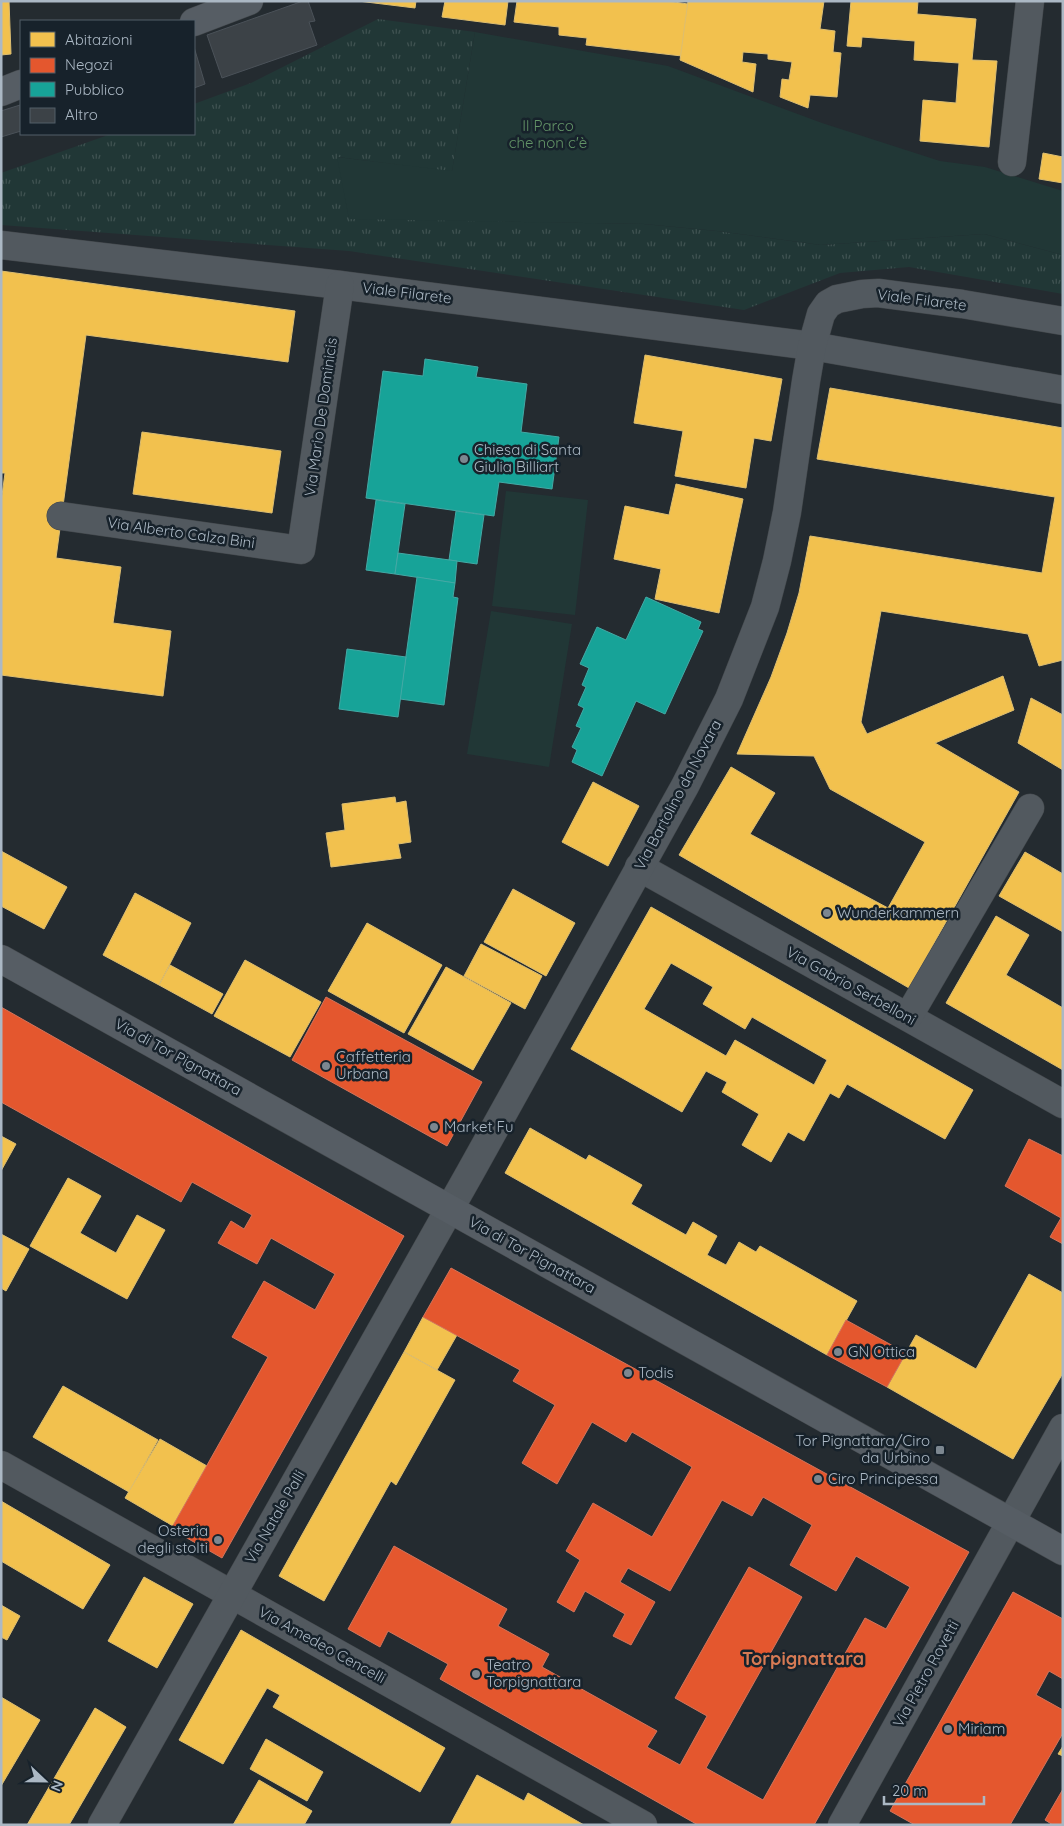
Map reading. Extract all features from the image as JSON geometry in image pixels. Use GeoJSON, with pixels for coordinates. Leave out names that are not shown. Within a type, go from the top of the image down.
{"type":"FeatureCollection","features":[{"type":"Feature","properties":{"kind":"main road"},"geometry":{"type":"LineString","coordinates":[[195,22],[249,1]]}},
{"type":"Feature","properties":{"kind":"main road"},"geometry":{"type":"LineString","coordinates":[[1,92],[20,84]]}},
{"type":"Feature","properties":{"kind":"main road","name":"Via di Tor Pignattara"},"geometry":{"type":"LineString","coordinates":[[1,959],[1063,1551]]}},
{"type":"Feature","properties":{"kind":"street"},"geometry":{"type":"LineString","coordinates":[[1012,162],[1030,1]]}},
{"type":"Feature","properties":{"kind":"street","name":"Viale Filarete"},"geometry":{"type":"LineString","coordinates":[[1,245],[340,285],[812,346],[1063,390]]}},
{"type":"Feature","properties":{"kind":"street","name":"Via Mario De Dominicis"},"geometry":{"type":"LineString","coordinates":[[301,550],[340,285]]}},
{"type":"Feature","properties":{"kind":"street","name":"Viale Filarete"},"geometry":{"type":"LineString","coordinates":[[812,346],[821,314],[828,304],[840,298],[862,294],[878,293],[910,296],[1063,321]]}},
{"type":"Feature","properties":{"kind":"street","name":"Via Bartolino da Novara"},"geometry":{"type":"LineString","coordinates":[[449,1210],[717,724],[750,649],[765,607],[777,561],[787,512],[812,346]]}},
{"type":"Feature","properties":{"kind":"street","name":"Via Alberto Calza Bini"},"geometry":{"type":"LineString","coordinates":[[61,516],[301,550]]}},
{"type":"Feature","properties":{"kind":"street"},"geometry":{"type":"LineString","coordinates":[[908,1017],[1030,808]]}},
{"type":"Feature","properties":{"kind":"street","name":"Via Gabrio Serbelloni"},"geometry":{"type":"LineString","coordinates":[[639,867],[1063,1104]]}},
{"type":"Feature","properties":{"kind":"street","name":"Via Natale Palli"},"geometry":{"type":"LineString","coordinates":[[102,1825],[449,1210]]}},
{"type":"Feature","properties":{"kind":"street","name":"Via Pietro Rovetti"},"geometry":{"type":"LineString","coordinates":[[842,1825],[1063,1428]]}},
{"type":"Feature","properties":{"kind":"street","name":"Via Amedeo Cencelli"},"geometry":{"type":"LineString","coordinates":[[1,1465],[643,1825]]}},
{"type":"Feature","properties":{"kind":"green space"},"geometry":{"type":"Polygon","coordinates":[[[378,19],[475,32],[452,172],[338,157],[349,218],[644,224],[717,231],[821,245],[984,234],[1063,255],[1063,294],[909,267],[840,273],[744,310],[349,251],[1,225],[1,173],[108,135],[195,135],[195,104],[251,83],[378,19]]]}},
{"type":"Feature","properties":{"kind":"green space","name":"Il Parco che non c'è"},"geometry":{"type":"Polygon","coordinates":[[[475,32],[668,66],[822,123],[940,161],[985,167],[1063,191],[1063,255],[984,234],[821,245],[717,231],[644,224],[349,219],[337,157],[452,171],[475,32]]]}},
{"type":"Feature","properties":{"kind":"green space"},"geometry":{"type":"Polygon","coordinates":[[[506,491],[588,500],[575,615],[492,606],[506,491]]]}},
{"type":"Feature","properties":{"kind":"green space"},"geometry":{"type":"Polygon","coordinates":[[[491,611],[572,624],[549,767],[467,754],[491,611]]]}},
{"type":"Feature","properties":{"kind":"building: Abitazioni"},"geometry":{"type":"Polygon","coordinates":[[[1,1],[9,1],[11,54],[1,55],[1,1]]]}},
{"type":"Feature","properties":{"kind":"building: Abitazioni"},"geometry":{"type":"Polygon","coordinates":[[[358,1],[416,1],[415,8],[358,1]]]}},
{"type":"Feature","properties":{"kind":"building: Abitazioni"},"geometry":{"type":"Polygon","coordinates":[[[445,1],[508,1],[505,25],[442,17],[445,1]]]}},
{"type":"Feature","properties":{"kind":"building: Abitazioni"},"geometry":{"type":"Polygon","coordinates":[[[517,1],[667,1],[688,4],[682,56],[586,45],[587,38],[559,35],[559,27],[514,22],[517,1]]]}},
{"type":"Feature","properties":{"kind":"building: Abitazioni"},"geometry":{"type":"Polygon","coordinates":[[[688,1],[824,1],[820,29],[835,31],[833,52],[841,53],[837,97],[810,95],[808,108],[780,97],[782,79],[789,80],[792,62],[768,59],[768,54],[743,52],[742,62],[756,64],[753,92],[680,60],[688,1]]]}},
{"type":"Feature","properties":{"kind":"building: Abitazioni"},"geometry":{"type":"Polygon","coordinates":[[[851,1],[918,1],[917,14],[976,19],[972,60],[997,61],[989,147],[920,141],[923,100],[956,103],[959,63],[914,60],[915,41],[862,37],[861,47],[847,46],[851,1]]]}},
{"type":"Feature","properties":{"kind":"building: Abitazioni"},"geometry":{"type":"Polygon","coordinates":[[[1043,153],[1063,157],[1063,183],[1039,179],[1043,153]]]}},
{"type":"Feature","properties":{"kind":"building: Abitazioni"},"geometry":{"type":"Polygon","coordinates":[[[1,271],[295,311],[288,362],[86,335],[56,558],[121,567],[113,623],[171,631],[163,696],[1,675],[1,503],[5,473],[1,473],[1,271]]]}},
{"type":"Feature","properties":{"kind":"building: Abitazioni"},"geometry":{"type":"Polygon","coordinates":[[[645,355],[782,379],[771,441],[754,438],[746,488],[675,476],[683,431],[634,423],[645,355]]]}},
{"type":"Feature","properties":{"kind":"building: Abitazioni"},"geometry":{"type":"Polygon","coordinates":[[[830,388],[1063,428],[1063,660],[1039,666],[1028,634],[881,611],[861,722],[867,734],[1003,676],[1014,710],[935,743],[1019,792],[909,988],[679,855],[731,767],[775,793],[750,834],[888,908],[925,842],[830,789],[814,756],[737,754],[771,677],[787,633],[799,593],[810,536],[1042,573],[1055,497],[817,459],[830,388]]]}},
{"type":"Feature","properties":{"kind":"building: Abitazioni"},"geometry":{"type":"Polygon","coordinates":[[[142,432],[281,451],[272,513],[133,494],[142,432]]]}},
{"type":"Feature","properties":{"kind":"building: Abitazioni"},"geometry":{"type":"Polygon","coordinates":[[[676,484],[743,499],[719,613],[655,599],[661,569],[614,559],[625,506],[669,515],[676,484]]]}},
{"type":"Feature","properties":{"kind":"building: Abitazioni"},"geometry":{"type":"Polygon","coordinates":[[[1031,698],[1063,715],[1063,770],[1018,743],[1031,698]]]}},
{"type":"Feature","properties":{"kind":"building: Abitazioni"},"geometry":{"type":"Polygon","coordinates":[[[593,782],[639,806],[608,866],[562,842],[593,782]]]}},
{"type":"Feature","properties":{"kind":"building: Abitazioni"},"geometry":{"type":"Polygon","coordinates":[[[395,797],[396,803],[406,801],[411,842],[398,844],[401,858],[331,867],[326,833],[345,830],[342,804],[395,797]]]}},
{"type":"Feature","properties":{"kind":"building: Abitazioni"},"geometry":{"type":"Polygon","coordinates":[[[1,851],[67,887],[44,929],[1,906],[1,851]]]}},
{"type":"Feature","properties":{"kind":"building: Abitazioni"},"geometry":{"type":"Polygon","coordinates":[[[1025,852],[1063,874],[1063,932],[999,896],[1025,852]]]}},
{"type":"Feature","properties":{"kind":"building: Abitazioni"},"geometry":{"type":"Polygon","coordinates":[[[513,889],[575,923],[546,976],[484,942],[513,889]]]}},
{"type":"Feature","properties":{"kind":"building: Abitazioni"},"geometry":{"type":"Polygon","coordinates":[[[135,893],[191,923],[159,985],[103,955],[135,893]]]}},
{"type":"Feature","properties":{"kind":"building: Abitazioni"},"geometry":{"type":"Polygon","coordinates":[[[651,907],[973,1090],[945,1139],[847,1084],[839,1098],[830,1093],[804,1141],[788,1132],[771,1162],[742,1145],[759,1114],[722,1092],[727,1082],[706,1071],[682,1112],[571,1049],[651,907]],[[671,963],[644,1009],[726,1056],[735,1040],[814,1085],[827,1060],[752,1017],[745,1029],[703,1004],[713,987],[671,963]]]}},
{"type":"Feature","properties":{"kind":"building: Abitazioni"},"geometry":{"type":"Polygon","coordinates":[[[996,916],[1029,935],[1006,975],[1063,1008],[1063,1070],[946,1003],[996,916]]]}},
{"type":"Feature","properties":{"kind":"building: Abitazioni"},"geometry":{"type":"Polygon","coordinates":[[[367,923],[442,965],[404,1033],[328,991],[367,923]]]}},
{"type":"Feature","properties":{"kind":"building: Abitazioni"},"geometry":{"type":"Polygon","coordinates":[[[481,944],[542,976],[525,1009],[464,976],[481,944]]]}},
{"type":"Feature","properties":{"kind":"building: Abitazioni"},"geometry":{"type":"Polygon","coordinates":[[[245,960],[321,1002],[290,1057],[214,1016],[245,960]]]}},
{"type":"Feature","properties":{"kind":"building: Abitazioni"},"geometry":{"type":"Polygon","coordinates":[[[170,965],[223,994],[212,1014],[159,985],[170,965]]]}},
{"type":"Feature","properties":{"kind":"building: Abitazioni"},"geometry":{"type":"Polygon","coordinates":[[[446,967],[511,1003],[473,1070],[408,1034],[446,967]]]}},
{"type":"Feature","properties":{"kind":"building: Abitazioni"},"geometry":{"type":"Polygon","coordinates":[[[530,1128],[586,1160],[589,1155],[642,1185],[631,1204],[686,1235],[693,1222],[717,1236],[707,1255],[726,1265],[739,1242],[756,1252],[760,1246],[857,1301],[827,1355],[505,1173],[530,1128]]]}},
{"type":"Feature","properties":{"kind":"building: Abitazioni"},"geometry":{"type":"Polygon","coordinates":[[[1,1136],[16,1144],[1,1171],[1,1136]]]}},
{"type":"Feature","properties":{"kind":"building: Abitazioni"},"geometry":{"type":"Polygon","coordinates":[[[68,1178],[101,1196],[80,1233],[116,1253],[137,1215],[165,1230],[127,1299],[30,1246],[68,1178]]]}},
{"type":"Feature","properties":{"kind":"building: Abitazioni"},"geometry":{"type":"Polygon","coordinates":[[[1,1234],[29,1249],[6,1291],[1,1288],[1,1234]]]}},
{"type":"Feature","properties":{"kind":"building: Abitazioni"},"geometry":{"type":"Polygon","coordinates":[[[1029,1274],[1063,1293],[1063,1373],[1013,1459],[887,1387],[916,1335],[976,1369],[1029,1274]]]}},
{"type":"Feature","properties":{"kind":"building: Abitazioni"},"geometry":{"type":"Polygon","coordinates":[[[423,1317],[457,1335],[437,1370],[404,1352],[423,1317]]]}},
{"type":"Feature","properties":{"kind":"building: Abitazioni"},"geometry":{"type":"Polygon","coordinates":[[[404,1352],[455,1380],[396,1485],[391,1481],[324,1601],[279,1576],[404,1352]]]}},
{"type":"Feature","properties":{"kind":"building: Abitazioni"},"geometry":{"type":"Polygon","coordinates":[[[63,1386],[158,1440],[129,1492],[33,1437],[63,1386]]]}},
{"type":"Feature","properties":{"kind":"building: Abitazioni"},"geometry":{"type":"Polygon","coordinates":[[[160,1439],[207,1466],[173,1526],[125,1498],[160,1439]]]}},
{"type":"Feature","properties":{"kind":"building: Abitazioni"},"geometry":{"type":"Polygon","coordinates":[[[1,1501],[110,1565],[83,1609],[1,1561],[1,1501]]]}},
{"type":"Feature","properties":{"kind":"building: Abitazioni"},"geometry":{"type":"Polygon","coordinates":[[[144,1577],[193,1604],[157,1668],[108,1641],[144,1577]]]}},
{"type":"Feature","properties":{"kind":"building: Abitazioni"},"geometry":{"type":"Polygon","coordinates":[[[1,1605],[20,1616],[7,1640],[1,1637],[1,1605]]]}},
{"type":"Feature","properties":{"kind":"building: Abitazioni"},"geometry":{"type":"Polygon","coordinates":[[[241,1630],[445,1748],[420,1792],[273,1707],[280,1695],[267,1688],[223,1764],[179,1740],[241,1630]]]}},
{"type":"Feature","properties":{"kind":"building: Abitazioni"},"geometry":{"type":"Polygon","coordinates":[[[1,1697],[40,1720],[1,1786],[1,1697]]]}},
{"type":"Feature","properties":{"kind":"building: Abitazioni"},"geometry":{"type":"Polygon","coordinates":[[[95,1708],[126,1727],[69,1825],[27,1825],[95,1708]]]}},
{"type":"Feature","properties":{"kind":"building: Abitazioni"},"geometry":{"type":"Polygon","coordinates":[[[266,1739],[323,1772],[307,1801],[250,1769],[266,1739]]]}},
{"type":"Feature","properties":{"kind":"building: Abitazioni"},"geometry":{"type":"Polygon","coordinates":[[[1063,1746],[1063,1756],[1058,1754],[1063,1746]]]}},
{"type":"Feature","properties":{"kind":"building: Abitazioni"},"geometry":{"type":"Polygon","coordinates":[[[477,1775],[524,1801],[528,1793],[584,1825],[450,1825],[477,1775]]]}},
{"type":"Feature","properties":{"kind":"building: Abitazioni"},"geometry":{"type":"Polygon","coordinates":[[[259,1780],[312,1811],[304,1825],[233,1825],[259,1780]]]}},
{"type":"Feature","properties":{"kind":"building: Negozi"},"geometry":{"type":"Polygon","coordinates":[[[326,997],[482,1082],[447,1146],[292,1060],[326,997]]]}},
{"type":"Feature","properties":{"kind":"building: Negozi"},"geometry":{"type":"Polygon","coordinates":[[[1,1007],[404,1236],[222,1558],[171,1529],[268,1357],[232,1337],[264,1281],[315,1310],[335,1274],[271,1238],[257,1264],[218,1243],[231,1221],[244,1229],[252,1215],[192,1182],[181,1202],[1,1102],[1,1007]]]}},
{"type":"Feature","properties":{"kind":"building: Negozi"},"geometry":{"type":"Polygon","coordinates":[[[1029,1139],[1063,1156],[1063,1244],[1050,1237],[1061,1218],[1005,1186],[1029,1139]]]}},
{"type":"Feature","properties":{"kind":"building: Negozi"},"geometry":{"type":"Polygon","coordinates":[[[451,1268],[969,1552],[814,1825],[698,1825],[440,1679],[448,1664],[388,1631],[380,1647],[348,1629],[394,1546],[507,1609],[498,1626],[549,1654],[542,1667],[657,1731],[647,1747],[680,1765],[707,1716],[675,1698],[749,1567],[802,1597],[706,1768],[763,1800],[865,1618],[886,1629],[910,1587],[856,1556],[836,1591],[790,1565],[812,1525],[763,1497],[752,1516],[722,1500],[670,1591],[628,1568],[620,1582],[655,1602],[631,1645],[613,1636],[625,1614],[585,1591],[574,1612],[557,1602],[580,1560],[566,1551],[593,1503],[652,1537],[692,1467],[632,1432],[626,1442],[592,1422],[557,1484],[522,1463],[555,1405],[513,1381],[520,1370],[423,1317],[451,1268]]]}},
{"type":"Feature","properties":{"kind":"building: Negozi"},"geometry":{"type":"Polygon","coordinates":[[[846,1320],[906,1353],[887,1387],[827,1355],[846,1320]]]}},
{"type":"Feature","properties":{"kind":"building: Negozi"},"geometry":{"type":"Polygon","coordinates":[[[1013,1592],[1063,1619],[1063,1679],[1049,1671],[1036,1695],[1063,1710],[1063,1733],[1010,1825],[915,1825],[890,1811],[1013,1592]]]}},
{"type":"Feature","properties":{"kind":"building: Negozi"},"geometry":{"type":"Polygon","coordinates":[[[1063,1789],[1063,1825],[1053,1825],[1045,1820],[1063,1789]]]}},
{"type":"Feature","properties":{"kind":"building: Pubblico","name":"Chiesa di Santa Giulia Billiart"},"geometry":{"type":"Polygon","coordinates":[[[425,359],[478,367],[476,377],[527,384],[521,432],[559,437],[552,489],[499,482],[494,516],[366,498],[383,371],[423,376],[425,359]]]}},
{"type":"Feature","properties":{"kind":"building: Pubblico"},"geometry":{"type":"Polygon","coordinates":[[[376,500],[405,504],[395,574],[366,570],[376,500]]]}},
{"type":"Feature","properties":{"kind":"building: Pubblico"},"geometry":{"type":"Polygon","coordinates":[[[456,511],[484,515],[477,564],[449,560],[456,511]]]}},
{"type":"Feature","properties":{"kind":"building: Pubblico"},"geometry":{"type":"Polygon","coordinates":[[[398,553],[457,561],[455,583],[395,574],[398,553]]]}},
{"type":"Feature","properties":{"kind":"building: Pubblico"},"geometry":{"type":"Polygon","coordinates":[[[417,577],[455,583],[453,597],[458,598],[444,705],[400,699],[417,577]]]}},
{"type":"Feature","properties":{"kind":"building: Pubblico"},"geometry":{"type":"Polygon","coordinates":[[[646,597],[701,622],[698,629],[703,631],[665,714],[636,701],[602,776],[572,762],[577,750],[572,747],[581,728],[576,726],[584,708],[578,705],[586,687],[582,685],[589,668],[580,664],[597,627],[626,640],[646,597]]]}},
{"type":"Feature","properties":{"kind":"building: Pubblico"},"geometry":{"type":"Polygon","coordinates":[[[347,649],[406,657],[398,717],[339,709],[347,649]]]}},
{"type":"Feature","properties":{"kind":"building: Altro"},"geometry":{"type":"Polygon","coordinates":[[[303,1],[308,1],[315,21],[309,22],[317,45],[222,78],[207,35],[303,1]]]}},
{"type":"Feature","properties":{"kind":"building: Altro"},"geometry":{"type":"Polygon","coordinates":[[[195,50],[205,84],[195,88],[195,50]]]}},
{"type":"Feature","properties":{"kind":"building: Altro"},"geometry":{"type":"Polygon","coordinates":[[[20,105],[20,131],[1,137],[1,111],[20,105]]]}},
{"type":"Feature","properties":{"kind":"place","name":"Chiesa di Santa Giulia Billiart"},"geometry":{"type":"Point","coordinates":[464,459]}},
{"type":"Feature","properties":{"kind":"place","name":"Wunderkammern"},"geometry":{"type":"Point","coordinates":[827,913]}},
{"type":"Feature","properties":{"kind":"place","name":"Caffetteria Urbana"},"geometry":{"type":"Point","coordinates":[326,1066]}},
{"type":"Feature","properties":{"kind":"place","name":"Market Fu"},"geometry":{"type":"Point","coordinates":[434,1127]}},
{"type":"Feature","properties":{"kind":"place","name":"GN Ottica"},"geometry":{"type":"Point","coordinates":[838,1352]}},
{"type":"Feature","properties":{"kind":"place","name":"Todis"},"geometry":{"type":"Point","coordinates":[628,1373]}},
{"type":"Feature","properties":{"kind":"place","name":"Tor Pignattara/Ciro da Urbino"},"geometry":{"type":"Point","coordinates":[940,1450]}},
{"type":"Feature","properties":{"kind":"place","name":"Ciro Principessa"},"geometry":{"type":"Point","coordinates":[818,1479]}},
{"type":"Feature","properties":{"kind":"place","name":"Osteria degli stolti"},"geometry":{"type":"Point","coordinates":[218,1540]}},
{"type":"Feature","properties":{"kind":"place","name":"Teatro Torpignattara"},"geometry":{"type":"Point","coordinates":[476,1674]}},
{"type":"Feature","properties":{"kind":"place","name":"Miriam"},"geometry":{"type":"Point","coordinates":[948,1729]}},
{"type":"Feature","properties":{"kind":"district","name":"Torpignattara"},"geometry":{"type":"Point","coordinates":[803,1659]}}]}
